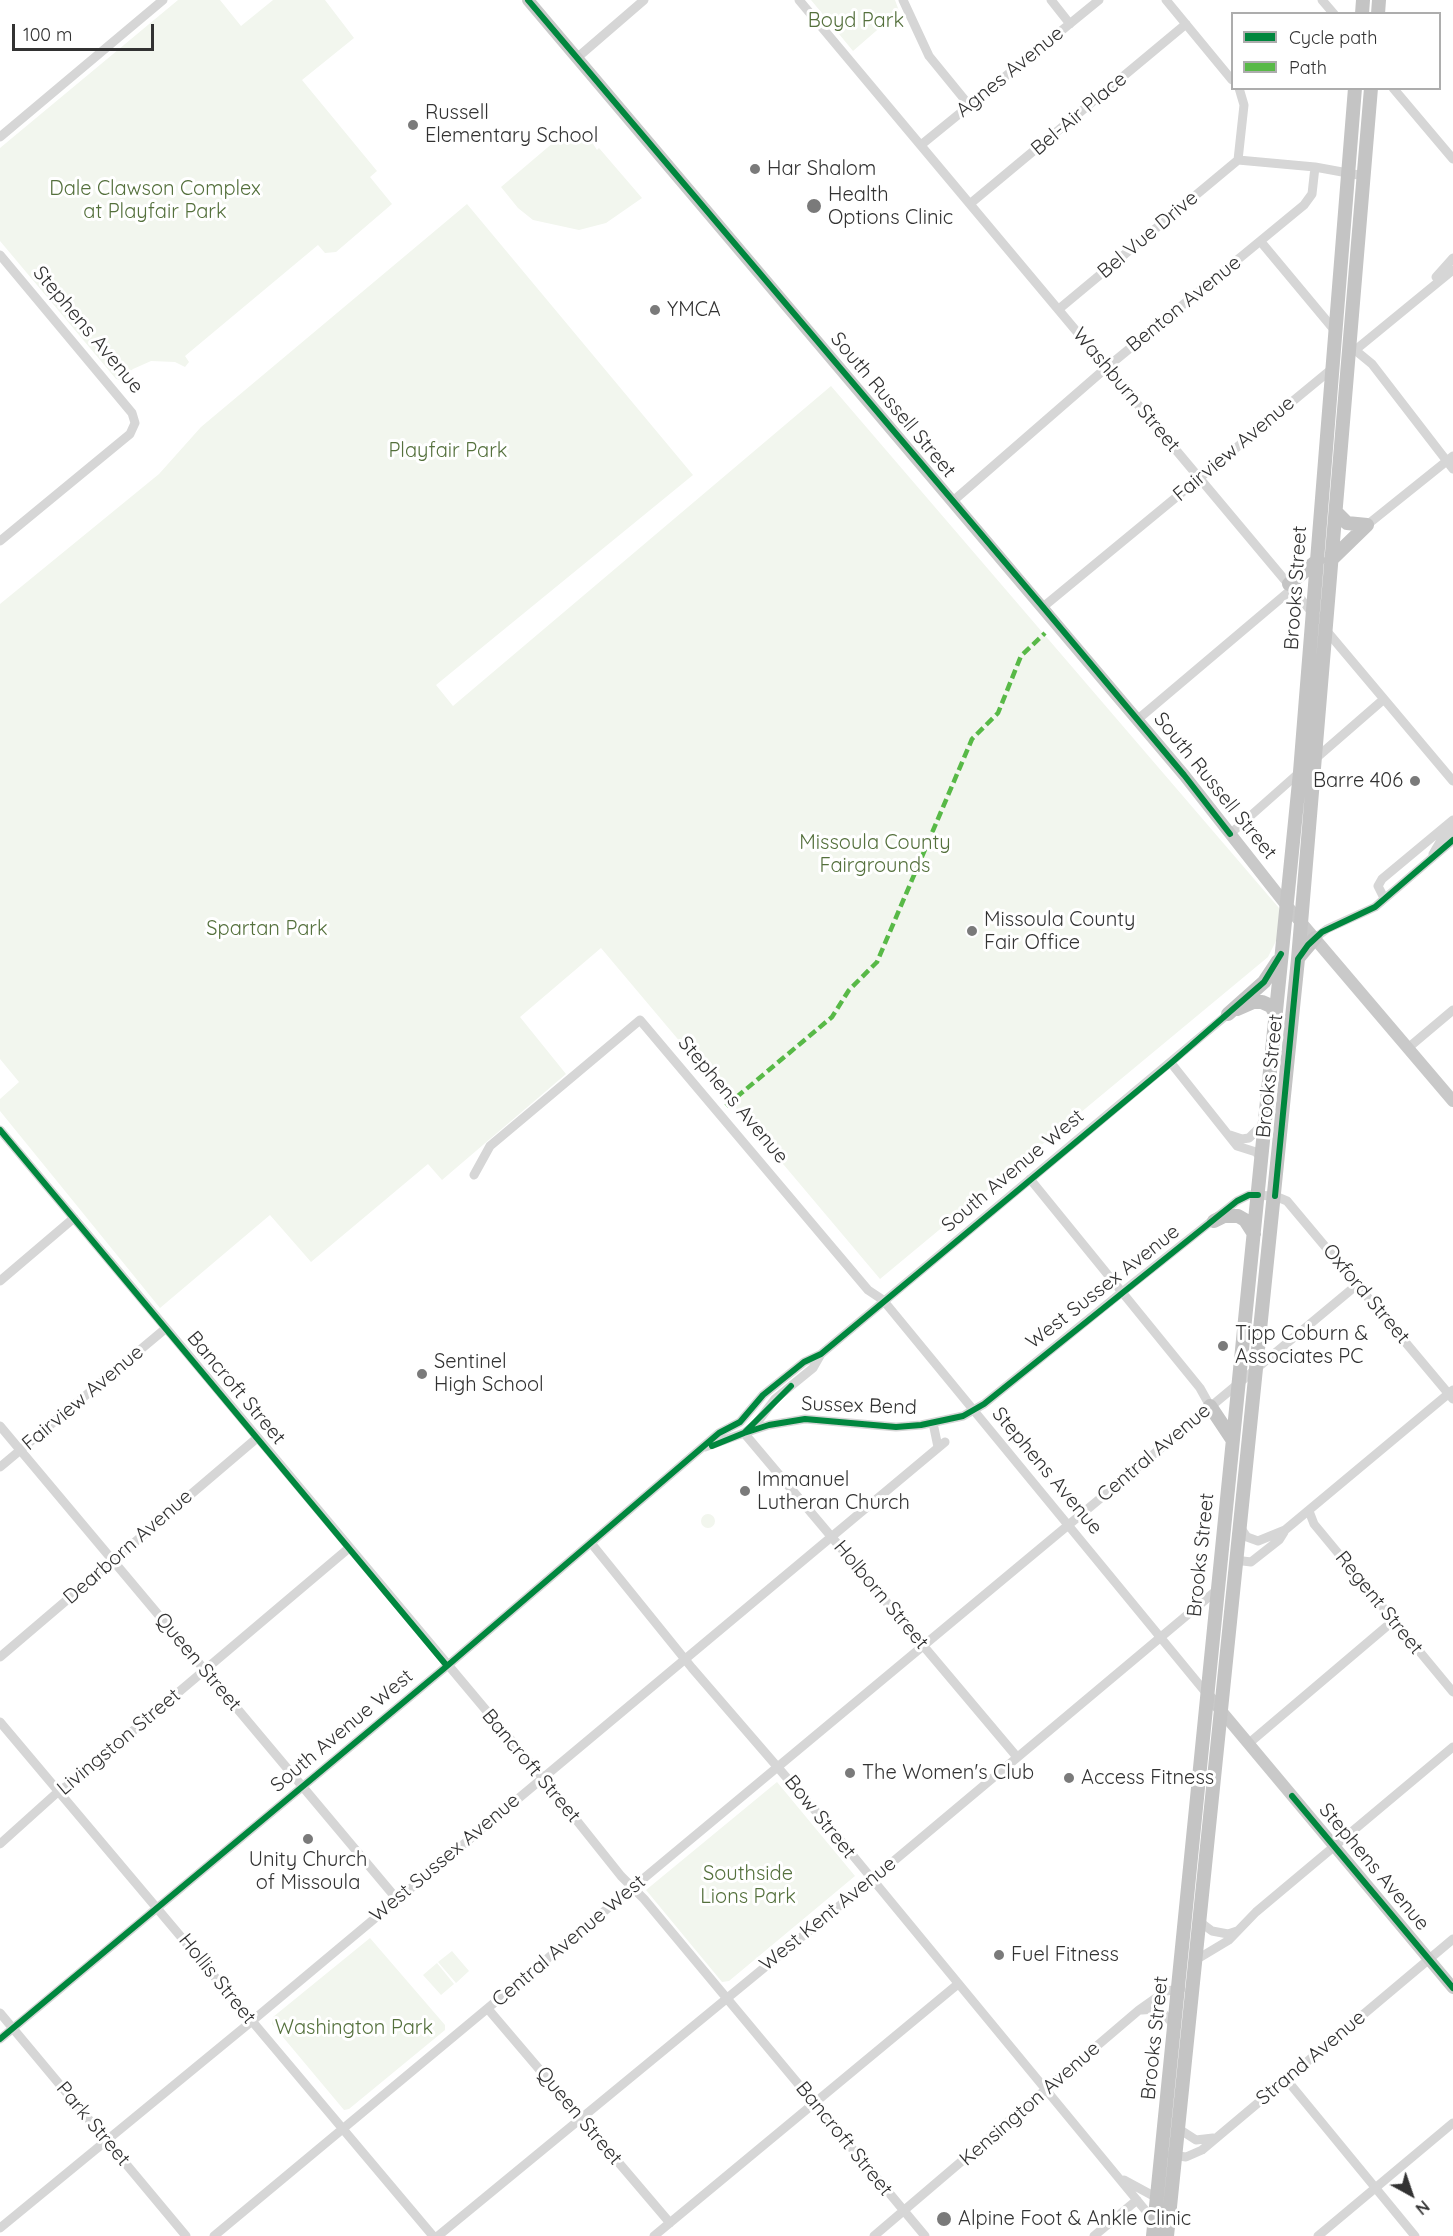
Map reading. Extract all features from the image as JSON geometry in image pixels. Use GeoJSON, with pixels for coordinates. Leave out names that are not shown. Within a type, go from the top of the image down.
{"type":"FeatureCollection","features":[{"type":"Feature","properties":{"kind":"highway","name":"Brooks Street"},"geometry":{"type":"LineString","coordinates":[[1190,1961],[1200,1922],[1239,1516],[1275,1196],[1327,631],[1325,560],[1334,367],[1355,90]]}},
{"type":"Feature","properties":{"kind":"highway","name":"Brooks Street"},"geometry":{"type":"LineString","coordinates":[[1164,2199],[1176,2156],[1179,2129],[1207,1694],[1262,1160],[1271,1009],[1287,906],[1315,616],[1336,513],[1352,353],[1371,90]]}},
{"type":"Feature","properties":{"kind":"highway"},"geometry":{"type":"LineString","coordinates":[[1336,513],[1347,523],[1367,525]]}},
{"type":"Feature","properties":{"kind":"highway"},"geometry":{"type":"LineString","coordinates":[[1290,586],[1367,525]]}},
{"type":"Feature","properties":{"kind":"highway"},"geometry":{"type":"LineString","coordinates":[[1298,959],[1315,938]]}},
{"type":"Feature","properties":{"kind":"highway"},"geometry":{"type":"LineString","coordinates":[[1228,1014],[1270,976],[1281,954]]}},
{"type":"Feature","properties":{"kind":"highway"},"geometry":{"type":"LineString","coordinates":[[1228,1014],[1253,1002],[1271,1009]]}},
{"type":"Feature","properties":{"kind":"highway"},"geometry":{"type":"LineString","coordinates":[[1214,1221],[1228,1215],[1238,1216],[1245,1220],[1254,1234]]}},
{"type":"Feature","properties":{"kind":"highway"},"geometry":{"type":"LineString","coordinates":[[1210,1406],[1232,1439]]}},
{"type":"Feature","properties":{"kind":"highway"},"geometry":{"type":"LineString","coordinates":[[1222,1534],[1235,1560]]}},
{"type":"Feature","properties":{"kind":"highway","name":"Brooks Street"},"geometry":{"type":"LineString","coordinates":[[1162,2233],[1164,2199],[1162,2154],[1176,2028],[1187,1990]]}},
{"type":"Feature","properties":{"kind":"main road","name":"South Russell Street"},"geometry":{"type":"LineString","coordinates":[[528,0],[1043,607],[1287,906],[1453,1101]]}},
{"type":"Feature","properties":{"kind":"main road","name":"Stephens Avenue"},"geometry":{"type":"LineString","coordinates":[[1207,1694],[1453,1988]]}},
{"type":"Feature","properties":{"kind":"street"},"geometry":{"type":"LineString","coordinates":[[0,137],[163,0]]}},
{"type":"Feature","properties":{"kind":"street"},"geometry":{"type":"LineString","coordinates":[[578,57],[644,0]]}},
{"type":"Feature","properties":{"kind":"street","name":"Washburn Street"},"geometry":{"type":"LineString","coordinates":[[799,0],[971,203],[1106,368],[1201,477],[1453,781]]}},
{"type":"Feature","properties":{"kind":"street"},"geometry":{"type":"LineString","coordinates":[[903,0],[929,56],[969,105]]}},
{"type":"Feature","properties":{"kind":"street"},"geometry":{"type":"LineString","coordinates":[[1051,0],[1070,24]]}},
{"type":"Feature","properties":{"kind":"street","name":"Agnes Avenue"},"geometry":{"type":"LineString","coordinates":[[921,145],[1099,0]]}},
{"type":"Feature","properties":{"kind":"street"},"geometry":{"type":"LineString","coordinates":[[1166,0],[1231,78]]}},
{"type":"Feature","properties":{"kind":"street"},"geometry":{"type":"LineString","coordinates":[[1323,0],[1332,12]]}},
{"type":"Feature","properties":{"kind":"street","name":"Bel-Air Place"},"geometry":{"type":"LineString","coordinates":[[971,203],[1186,24]]}},
{"type":"Feature","properties":{"kind":"street"},"geometry":{"type":"LineString","coordinates":[[1240,90],[1244,105],[1238,160],[1315,167],[1364,176]]}},
{"type":"Feature","properties":{"kind":"street"},"geometry":{"type":"LineString","coordinates":[[1395,90],[1453,159]]}},
{"type":"Feature","properties":{"kind":"street","name":"Bel Vue Drive"},"geometry":{"type":"LineString","coordinates":[[1059,309],[1238,160]]}},
{"type":"Feature","properties":{"kind":"street","name":"Benton Avenue"},"geometry":{"type":"LineString","coordinates":[[952,501],[1106,368],[1261,242],[1310,198],[1315,167]]}},
{"type":"Feature","properties":{"kind":"street"},"geometry":{"type":"LineString","coordinates":[[1261,242],[1336,332]]}},
{"type":"Feature","properties":{"kind":"street","name":"Stephens Avenue"},"geometry":{"type":"LineString","coordinates":[[0,255],[132,413],[135,423],[130,434],[0,541]]}},
{"type":"Feature","properties":{"kind":"street"},"geometry":{"type":"LineString","coordinates":[[1424,290],[1453,258]]}},
{"type":"Feature","properties":{"kind":"street"},"geometry":{"type":"LineString","coordinates":[[1424,290],[1453,270]]}},
{"type":"Feature","properties":{"kind":"street","name":"Fairview Avenue"},"geometry":{"type":"LineString","coordinates":[[1043,607],[1352,353],[1424,290]]}},
{"type":"Feature","properties":{"kind":"street"},"geometry":{"type":"LineString","coordinates":[[1352,353],[1372,364],[1450,458],[1453,469]]}},
{"type":"Feature","properties":{"kind":"street"},"geometry":{"type":"LineString","coordinates":[[1367,525],[1450,458]]}},
{"type":"Feature","properties":{"kind":"street"},"geometry":{"type":"LineString","coordinates":[[1137,720],[1290,586]]}},
{"type":"Feature","properties":{"kind":"street"},"geometry":{"type":"LineString","coordinates":[[1315,759],[1384,699]]}},
{"type":"Feature","properties":{"kind":"street"},"geometry":{"type":"LineString","coordinates":[[1230,834],[1300,772]]}},
{"type":"Feature","properties":{"kind":"street"},"geometry":{"type":"LineString","coordinates":[[1384,898],[1378,886],[1382,879],[1453,820]]}},
{"type":"Feature","properties":{"kind":"street"},"geometry":{"type":"LineString","coordinates":[[1428,861],[1440,842],[1453,830]]}},
{"type":"Feature","properties":{"kind":"street"},"geometry":{"type":"LineString","coordinates":[[1315,938],[1327,929],[1367,912],[1453,840]]}},
{"type":"Feature","properties":{"kind":"street"},"geometry":{"type":"LineString","coordinates":[[1408,1048],[1453,1010]]}},
{"type":"Feature","properties":{"kind":"street","name":"South Avenue West"},"geometry":{"type":"LineString","coordinates":[[0,2039],[447,1665],[719,1433],[740,1422],[763,1395],[804,1362],[821,1354],[1228,1014]]}},
{"type":"Feature","properties":{"kind":"street","name":"Stephens Avenue"},"geometry":{"type":"LineString","coordinates":[[474,1175],[490,1146],[640,1020],[868,1290],[883,1300],[972,1412],[1207,1694]]}},
{"type":"Feature","properties":{"kind":"street"},"geometry":{"type":"LineString","coordinates":[[1171,1063],[1237,1146],[1256,1152],[1262,1160]]}},
{"type":"Feature","properties":{"kind":"street"},"geometry":{"type":"LineString","coordinates":[[1230,1135],[1238,1139],[1250,1138],[1265,1122]]}},
{"type":"Feature","properties":{"kind":"street","name":"Bancroft Street"},"geometry":{"type":"LineString","coordinates":[[0,1130],[925,2236]]}},
{"type":"Feature","properties":{"kind":"street"},"geometry":{"type":"LineString","coordinates":[[1030,1179],[1082,1240],[1121,1293],[1200,1388],[1210,1406]]}},
{"type":"Feature","properties":{"kind":"street","name":"West Sussex Avenue"},"geometry":{"type":"LineString","coordinates":[[972,1412],[1242,1198],[1258,1195],[1275,1196]]}},
{"type":"Feature","properties":{"kind":"street","name":"Oxford Street"},"geometry":{"type":"LineString","coordinates":[[1275,1196],[1290,1204],[1452,1394]]}},
{"type":"Feature","properties":{"kind":"street"},"geometry":{"type":"LineString","coordinates":[[0,1281],[74,1218]]}},
{"type":"Feature","properties":{"kind":"street","name":"Central Avenue"},"geometry":{"type":"LineString","coordinates":[[922,1645],[1358,1284]]}},
{"type":"Feature","properties":{"kind":"street","name":"Fairview Avenue"},"geometry":{"type":"LineString","coordinates":[[0,1467],[165,1329]]}},
{"type":"Feature","properties":{"kind":"street","name":"South Avenue West"},"geometry":{"type":"LineString","coordinates":[[705,1447],[744,1433],[756,1424],[775,1399],[813,1368],[821,1354]]}},
{"type":"Feature","properties":{"kind":"street"},"geometry":{"type":"LineString","coordinates":[[1239,1516],[1241,1530],[1252,1540],[1264,1540],[1285,1530],[1452,1394]]}},
{"type":"Feature","properties":{"kind":"street","name":"Sussex Bend"},"geometry":{"type":"LineString","coordinates":[[744,1433],[769,1425],[805,1419],[890,1427],[933,1423],[972,1412]]}},
{"type":"Feature","properties":{"kind":"street","name":"West Sussex Avenue"},"geometry":{"type":"LineString","coordinates":[[0,2228],[686,1660],[941,1444],[933,1423]]}},
{"type":"Feature","properties":{"kind":"street","name":"Queen Street"},"geometry":{"type":"LineString","coordinates":[[0,1426],[396,1898]]}},
{"type":"Feature","properties":{"kind":"street","name":"Holborn Street"},"geometry":{"type":"LineString","coordinates":[[744,1433],[1017,1757]]}},
{"type":"Feature","properties":{"kind":"street","name":"Dearborn Avenue"},"geometry":{"type":"LineString","coordinates":[[0,1657],[256,1438]]}},
{"type":"Feature","properties":{"kind":"street","name":"Regent Street"},"geometry":{"type":"LineString","coordinates":[[1309,1510],[1314,1524],[1453,1692]]}},
{"type":"Feature","properties":{"kind":"street"},"geometry":{"type":"LineString","coordinates":[[1235,1560],[1246,1563],[1258,1558],[1278,1540],[1285,1530]]}},
{"type":"Feature","properties":{"kind":"street","name":"Bow Street"},"geometry":{"type":"LineString","coordinates":[[591,1543],[686,1660],[778,1766],[1047,2090],[1162,2233]]}},
{"type":"Feature","properties":{"kind":"street","name":"Livingston Street"},"geometry":{"type":"LineString","coordinates":[[0,1844],[60,1790],[70,1784],[349,1548]]}},
{"type":"Feature","properties":{"kind":"street","name":"West Kent Avenue"},"geometry":{"type":"LineString","coordinates":[[438,2236],[1217,1590]]}},
{"type":"Feature","properties":{"kind":"street"},"geometry":{"type":"LineString","coordinates":[[1248,1744],[1393,1621]]}},
{"type":"Feature","properties":{"kind":"street","name":"Central Avenue West"},"geometry":{"type":"LineString","coordinates":[[214,2236],[922,1645]]}},
{"type":"Feature","properties":{"kind":"street","name":"Hollis Street"},"geometry":{"type":"LineString","coordinates":[[0,1722],[60,1790],[433,2236]]}},
{"type":"Feature","properties":{"kind":"street"},"geometry":{"type":"LineString","coordinates":[[1190,1961],[1239,1930],[1256,1912],[1336,1848],[1453,1747]]}},
{"type":"Feature","properties":{"kind":"street"},"geometry":{"type":"LineString","coordinates":[[1200,1922],[1211,1930],[1222,1933],[1239,1930]]}},
{"type":"Feature","properties":{"kind":"street","name":"Strand Avenue"},"geometry":{"type":"LineString","coordinates":[[1162,2154],[1194,2155],[1453,1939]]}},
{"type":"Feature","properties":{"kind":"street"},"geometry":{"type":"LineString","coordinates":[[654,2236],[958,1984]]}},
{"type":"Feature","properties":{"kind":"street","name":"Kensington Avenue"},"geometry":{"type":"LineString","coordinates":[[874,2236],[1139,2010],[1162,1992],[1187,1990]]}},
{"type":"Feature","properties":{"kind":"street","name":"Queen Street"},"geometry":{"type":"LineString","coordinates":[[488,2009],[670,2223]]}},
{"type":"Feature","properties":{"kind":"street"},"geometry":{"type":"LineString","coordinates":[[1139,2010],[1156,2009],[1162,2012],[1176,2028]]}},
{"type":"Feature","properties":{"kind":"street","name":"Park Street"},"geometry":{"type":"LineString","coordinates":[[0,2013],[186,2236]]}},
{"type":"Feature","properties":{"kind":"street"},"geometry":{"type":"LineString","coordinates":[[1287,2079],[1415,2236]]}},
{"type":"Feature","properties":{"kind":"street"},"geometry":{"type":"LineString","coordinates":[[1318,2236],[1453,2123]]}},
{"type":"Feature","properties":{"kind":"street"},"geometry":{"type":"LineString","coordinates":[[1179,2129],[1196,2140],[1213,2138]]}},
{"type":"Feature","properties":{"kind":"street","name":"Bow Street"},"geometry":{"type":"LineString","coordinates":[[1116,2176],[1164,2199]]}},
{"type":"Feature","properties":{"kind":"street"},"geometry":{"type":"LineString","coordinates":[[1094,2236],[1137,2200]]}},
{"type":"Feature","properties":{"kind":"green space","name":"Dale Clawson Complex at Playfair Park"},"geometry":{"type":"Polygon","coordinates":[[[178,0],[220,0],[241,26],[273,0],[325,0],[354,38],[302,80],[377,171],[370,177],[392,204],[336,252],[325,253],[318,245],[185,356],[189,362],[185,367],[175,362],[151,361],[133,369],[120,380],[116,379],[0,241],[0,148],[178,0]]]}},
{"type":"Feature","properties":{"kind":"green space","name":"Boyd Park"},"geometry":{"type":"Polygon","coordinates":[[[811,0],[895,0],[899,11],[853,51],[811,0]]]}},
{"type":"Feature","properties":{"kind":"green space"},"geometry":{"type":"Polygon","coordinates":[[[568,132],[586,133],[597,150],[599,148],[642,198],[606,223],[579,230],[533,220],[518,208],[501,187],[554,142],[557,145],[568,132]]]}},
{"type":"Feature","properties":{"kind":"green space"},"geometry":{"type":"Polygon","coordinates":[[[467,204],[693,475],[436,685],[453,706],[831,386],[1279,908],[1280,933],[1268,957],[880,1279],[601,948],[520,1017],[566,1074],[442,1180],[428,1164],[311,1262],[270,1215],[160,1308],[0,1111],[0,1099],[19,1082],[0,1059],[0,604],[159,474],[201,427],[467,204]]]}},
{"type":"Feature","properties":{"kind":"green space"},"geometry":{"type":"Polygon","coordinates":[[[708,1514],[713,1516],[715,1521],[713,1526],[708,1528],[703,1526],[701,1521],[703,1516],[708,1514]]]}},
{"type":"Feature","properties":{"kind":"green space","name":"Southside Lions Park"},"geometry":{"type":"Polygon","coordinates":[[[777,1782],[855,1876],[729,1981],[722,1982],[646,1890],[777,1782]]]}},
{"type":"Feature","properties":{"kind":"green space","name":"Washington Park"},"geometry":{"type":"Polygon","coordinates":[[[370,1938],[445,2025],[445,2030],[349,2109],[344,2110],[272,2024],[273,2017],[370,1938]]]}},
{"type":"Feature","properties":{"kind":"green space"},"geometry":{"type":"Polygon","coordinates":[[[452,1951],[469,1971],[456,1983],[438,1962],[452,1951]]]}},
{"type":"Feature","properties":{"kind":"green space"},"geometry":{"type":"Polygon","coordinates":[[[437,1963],[454,1984],[441,1995],[423,1975],[437,1963]]]}},
{"type":"Feature","properties":{"kind":"marked path"},"geometry":{"type":"LineString","coordinates":[[726,1106],[832,1017],[849,990],[877,962],[972,739],[998,713],[1021,656],[1045,633]]}},
{"type":"Feature","properties":{"kind":"cycle path"},"geometry":{"type":"LineString","coordinates":[[528,0],[1043,607],[1184,775],[1230,834]]}},
{"type":"Feature","properties":{"kind":"cycle path"},"geometry":{"type":"LineString","coordinates":[[1275,1196],[1298,959],[1308,945],[1322,932],[1375,907],[1453,840]]}},
{"type":"Feature","properties":{"kind":"cycle path"},"geometry":{"type":"LineString","coordinates":[[0,2039],[447,1666],[719,1433],[740,1422],[763,1395],[804,1362],[821,1354],[1171,1063],[1264,982],[1281,954]]}},
{"type":"Feature","properties":{"kind":"cycle path"},"geometry":{"type":"LineString","coordinates":[[0,1130],[447,1666]]}},
{"type":"Feature","properties":{"kind":"cycle path"},"geometry":{"type":"LineString","coordinates":[[744,1433],[769,1425],[805,1419],[896,1427],[921,1425],[963,1416],[984,1404],[1237,1201],[1249,1195],[1258,1195]]}},
{"type":"Feature","properties":{"kind":"cycle path"},"geometry":{"type":"LineString","coordinates":[[712,1446],[744,1433],[791,1386]]}},
{"type":"Feature","properties":{"kind":"cycle path"},"geometry":{"type":"LineString","coordinates":[[1292,1796],[1453,1988]]}},
{"type":"Feature","properties":{"kind":"place","name":"Russell Elementary School"},"geometry":{"type":"Point","coordinates":[413,125]}},
{"type":"Feature","properties":{"kind":"place","name":"Har Shalom"},"geometry":{"type":"Point","coordinates":[755,169]}},
{"type":"Feature","properties":{"kind":"place","name":"Health Options Clinic"},"geometry":{"type":"Point","coordinates":[814,206]}},
{"type":"Feature","properties":{"kind":"place","name":"YMCA"},"geometry":{"type":"Point","coordinates":[655,310]}},
{"type":"Feature","properties":{"kind":"place","name":"Barre 406"},"geometry":{"type":"Point","coordinates":[1415,781]}},
{"type":"Feature","properties":{"kind":"place","name":"Missoula County Fair Office"},"geometry":{"type":"Point","coordinates":[972,931]}},
{"type":"Feature","properties":{"kind":"place","name":"Tipp Coburn & Associates PC"},"geometry":{"type":"Point","coordinates":[1223,1346]}},
{"type":"Feature","properties":{"kind":"place","name":"Sentinel High School"},"geometry":{"type":"Point","coordinates":[422,1374]}},
{"type":"Feature","properties":{"kind":"place","name":"Immanuel Lutheran Church"},"geometry":{"type":"Point","coordinates":[745,1491]}},
{"type":"Feature","properties":{"kind":"place","name":"The Women's Club"},"geometry":{"type":"Point","coordinates":[850,1773]}},
{"type":"Feature","properties":{"kind":"place","name":"Access Fitness"},"geometry":{"type":"Point","coordinates":[1069,1778]}},
{"type":"Feature","properties":{"kind":"place","name":"Unity Church of Missoula"},"geometry":{"type":"Point","coordinates":[308,1839]}},
{"type":"Feature","properties":{"kind":"place","name":"Fuel Fitness"},"geometry":{"type":"Point","coordinates":[999,1955]}},
{"type":"Feature","properties":{"kind":"place","name":"Alpine Foot & Ankle Clinic"},"geometry":{"type":"Point","coordinates":[944,2219]}},
{"type":"Feature","properties":{"kind":"park label","name":"Playfair Park"},"geometry":{"type":"Point","coordinates":[448,451]}},
{"type":"Feature","properties":{"kind":"park label","name":"Missoula County Fairgrounds"},"geometry":{"type":"Point","coordinates":[875,854]}},
{"type":"Feature","properties":{"kind":"park label","name":"Spartan Park"},"geometry":{"type":"Point","coordinates":[267,929]}}]}
